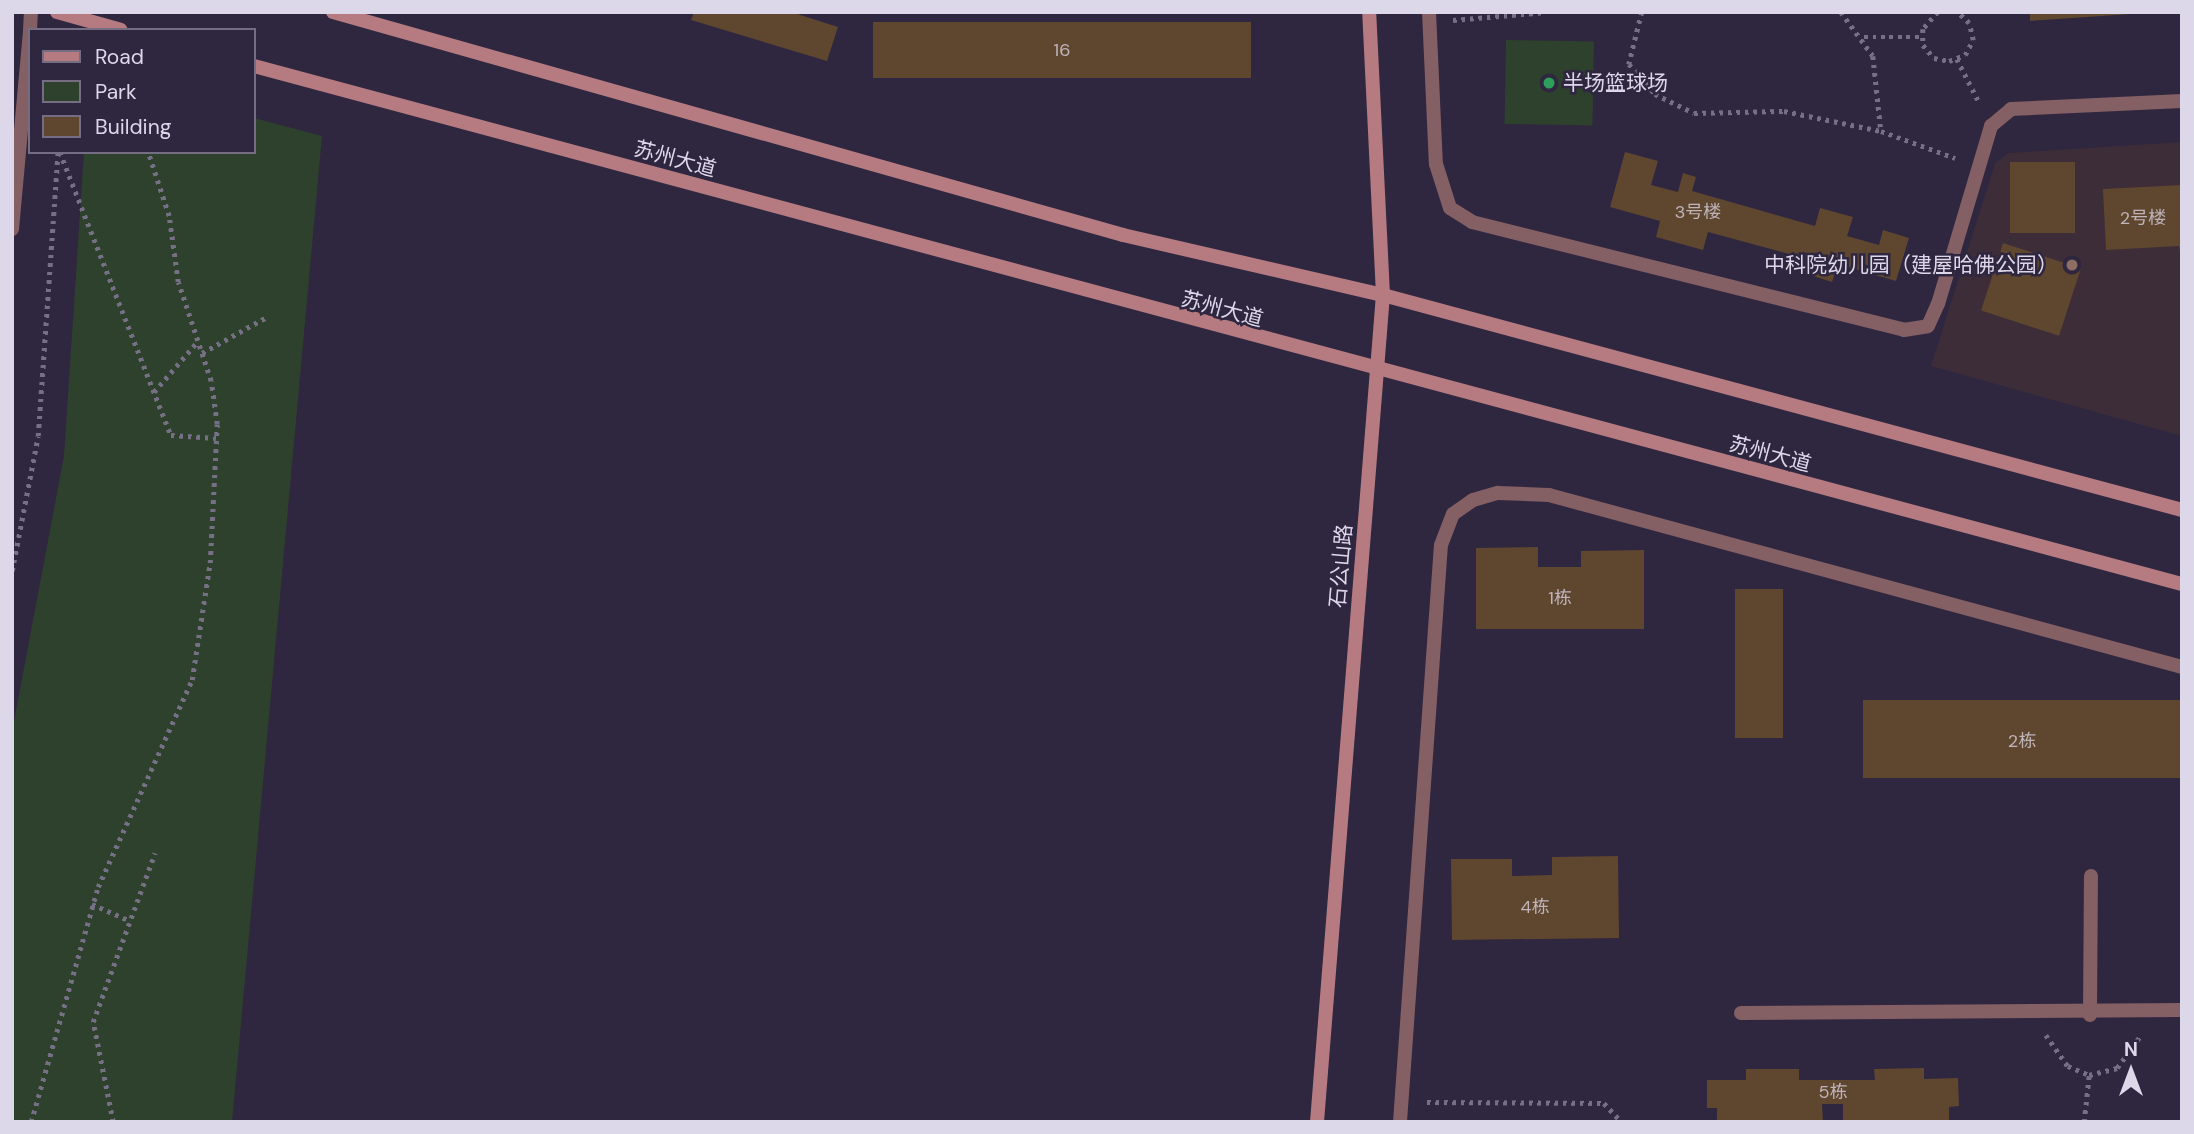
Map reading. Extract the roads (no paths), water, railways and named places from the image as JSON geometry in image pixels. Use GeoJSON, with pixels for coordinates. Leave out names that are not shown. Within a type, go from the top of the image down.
{"type":"FeatureCollection","features":[{"type":"Feature","properties":{"kind":"street"},"geometry":{"type":"LineString","coordinates":[[57,12],[114,28]]}},
{"type":"Feature","properties":{"kind":"street"},"geometry":{"type":"LineString","coordinates":[[333,12],[1122,235],[1383,295],[2182,510]]}},
{"type":"Feature","properties":{"kind":"street","name":"石公山路"},"geometry":{"type":"LineString","coordinates":[[1317,1122],[1383,295],[1369,12]]}},
{"type":"Feature","properties":{"kind":"street"},"geometry":{"type":"LineString","coordinates":[[1429,17],[1440,187],[1450,208],[1472,222],[1904,330],[1928,326],[1938,304],[1991,125],[2011,109],[2182,101]]}},
{"type":"Feature","properties":{"kind":"street"},"geometry":{"type":"LineString","coordinates":[[12,229],[28,53]]}},
{"type":"Feature","properties":{"kind":"street","name":"苏州大道"},"geometry":{"type":"LineString","coordinates":[[256,67],[1377,373],[2182,584]]}},
{"type":"Feature","properties":{"kind":"street"},"geometry":{"type":"LineString","coordinates":[[1400,1122],[1441,545],[1453,514],[1474,500],[1498,493],[1549,495],[2182,667]]}},
{"type":"Feature","properties":{"kind":"street"},"geometry":{"type":"LineString","coordinates":[[2090,1015],[2091,876]]}},
{"type":"Feature","properties":{"kind":"street"},"geometry":{"type":"LineString","coordinates":[[1741,1013],[2154,1015],[2182,1010]]}},
{"type":"Feature","properties":{"kind":"place","name":"半场篮球场"},"geometry":{"type":"Point","coordinates":[1549,83]}},
{"type":"Feature","properties":{"kind":"place","name":"中科院幼儿园（建屋哈佛公园）"},"geometry":{"type":"Point","coordinates":[2072,265]}}]}
